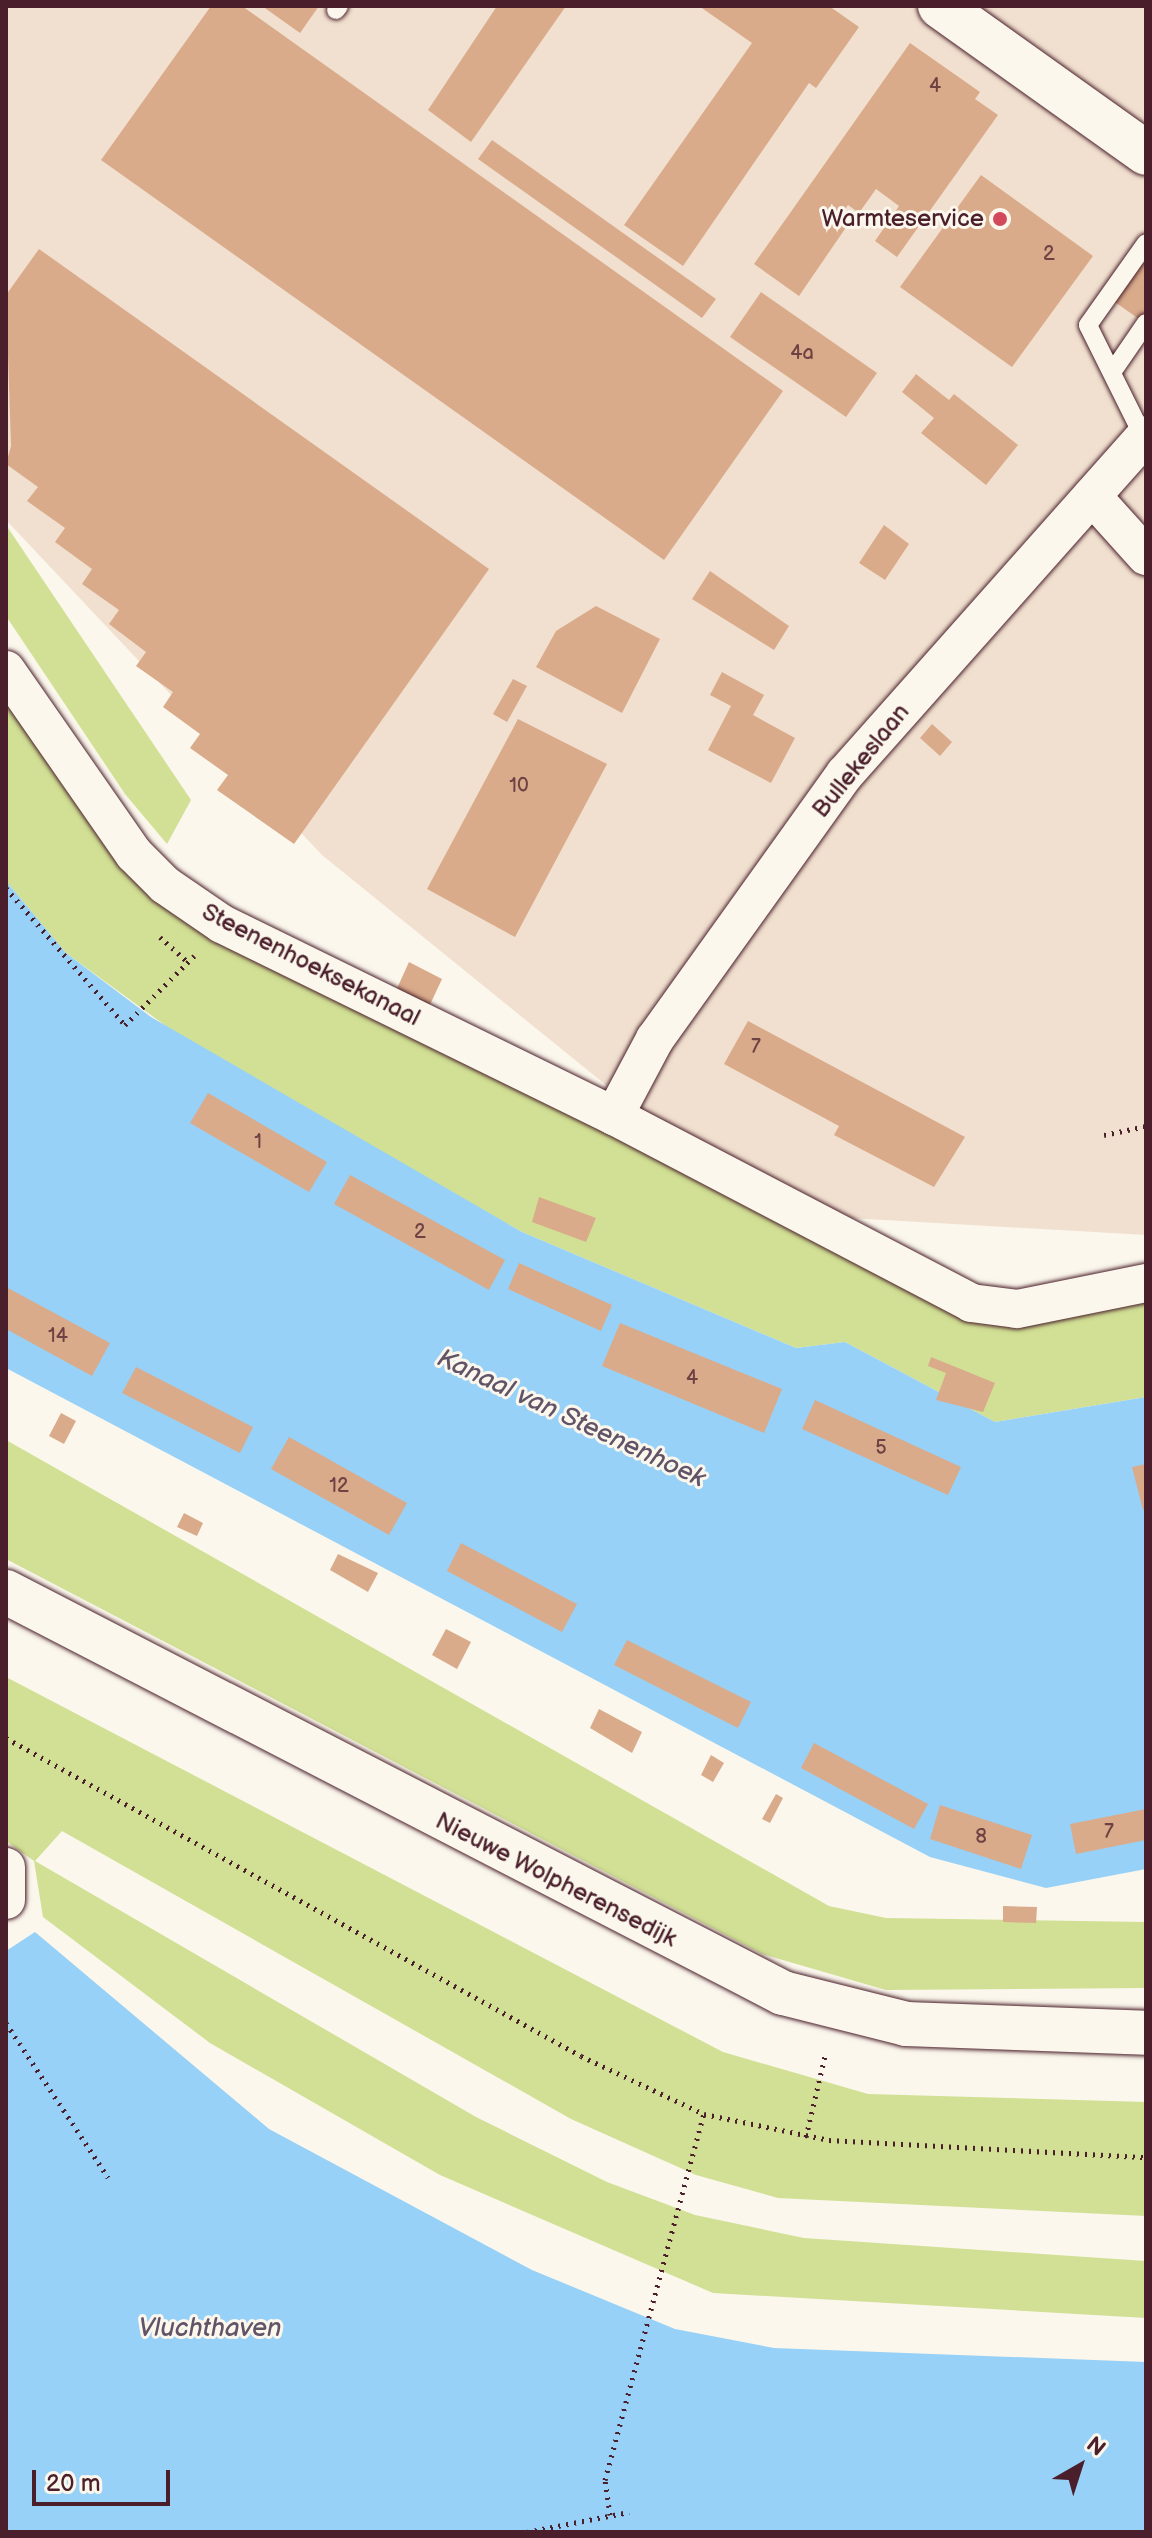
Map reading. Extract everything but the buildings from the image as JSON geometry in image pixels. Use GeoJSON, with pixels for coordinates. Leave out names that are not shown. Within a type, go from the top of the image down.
{"type":"FeatureCollection","features":[{"type":"Feature","properties":{"kind":"street"},"geometry":{"type":"LineString","coordinates":[[940,6],[1146,153]]}},
{"type":"Feature","properties":{"kind":"street","name":"Bullekeslaan"},"geometry":{"type":"LineString","coordinates":[[614,1116],[655,1039],[845,774],[1145,436]]}},
{"type":"Feature","properties":{"kind":"street"},"geometry":{"type":"LineString","coordinates":[[1092,496],[1146,556]]}},
{"type":"Feature","properties":{"kind":"street","name":"Steenenhoeksekanaal"},"geometry":{"type":"LineString","coordinates":[[6,670],[101,813],[165,885],[222,924],[614,1116],[984,1307],[1017,1309],[1146,1283]]}},
{"type":"Feature","properties":{"kind":"street","name":"Nieuwe Wolpherensedijk"},"geometry":{"type":"LineString","coordinates":[[6,1592],[783,1993],[906,2024],[1146,2033]]}},
{"type":"Feature","properties":{"kind":"street"},"geometry":{"type":"LineString","coordinates":[[6,1867],[6,1900]]}},
{"type":"Feature","properties":{"kind":"lane"},"geometry":{"type":"LineString","coordinates":[[1145,436],[1088,325],[1146,243]]}},
{"type":"Feature","properties":{"kind":"lane"},"geometry":{"type":"LineString","coordinates":[[1113,371],[1146,323]]}},
{"type":"Feature","properties":{"kind":"path"},"geometry":{"type":"LineString","coordinates":[[6,888],[125,1025],[188,962]]}},
{"type":"Feature","properties":{"kind":"path"},"geometry":{"type":"LineString","coordinates":[[1104,1135],[1146,1126]]}},
{"type":"Feature","properties":{"kind":"path"},"geometry":{"type":"LineString","coordinates":[[6,1738],[581,2056],[704,2114],[806,2137],[1146,2157]]}},
{"type":"Feature","properties":{"kind":"path"},"geometry":{"type":"LineString","coordinates":[[6,2023],[108,2177]]}},
{"type":"Feature","properties":{"kind":"path"},"geometry":{"type":"LineString","coordinates":[[806,2137],[826,2052]]}},
{"type":"Feature","properties":{"kind":"path"},"geometry":{"type":"LineString","coordinates":[[610,2515],[605,2480],[704,2114]]}},
{"type":"Feature","properties":{"kind":"path"},"geometry":{"type":"LineString","coordinates":[[527,2532],[629,2512]]}},
{"type":"Feature","properties":{"kind":"shaded area"},"geometry":{"type":"Polygon","coordinates":[[[6,6],[1146,6],[1146,1235],[764,1213],[322,855],[6,520],[6,6]]]}},
{"type":"Feature","properties":{"kind":"green space"},"geometry":{"type":"Polygon","coordinates":[[[6,525],[191,800],[167,844],[125,794],[6,616],[6,525]]]}},
{"type":"Feature","properties":{"kind":"green space"},"geometry":{"type":"Polygon","coordinates":[[[6,683],[126,854],[998,1302],[1146,1293],[1146,1397],[995,1422],[845,1342],[796,1348],[522,1232],[181,1037],[66,953],[6,881],[6,683]]]}},
{"type":"Feature","properties":{"kind":"green space"},"geometry":{"type":"Polygon","coordinates":[[[6,1440],[829,1906],[886,1918],[1146,1922],[1146,1988],[886,1990],[762,1954],[6,1559],[6,1440]]]}},
{"type":"Feature","properties":{"kind":"green space"},"geometry":{"type":"Polygon","coordinates":[[[6,1677],[723,2052],[868,2094],[1146,2102],[1146,2216],[778,2198],[696,2175],[571,2119],[62,1831],[35,1861],[476,2117],[607,2182],[695,2215],[804,2238],[1146,2261],[1146,2318],[713,2293],[440,2175],[210,2043],[43,1917],[34,1861],[6,1841],[6,1677]]]}},
{"type":"Feature","properties":{"kind":"water","name":"Kanaal van Steenenhoek"},"geometry":{"type":"Polygon","coordinates":[[[6,881],[66,953],[151,1017],[522,1232],[796,1348],[845,1342],[995,1422],[1146,1397],[1146,1869],[1046,1888],[930,1857],[6,1368],[6,881]]]}},
{"type":"Feature","properties":{"kind":"water","name":"Vluchthaven"},"geometry":{"type":"Polygon","coordinates":[[[35,1932],[269,2129],[532,2270],[675,2329],[774,2348],[1146,2362],[1146,2532],[6,2532],[6,1951],[35,1932]]]}},
{"type":"Feature","properties":{"kind":"place","name":"Warmteservice"},"geometry":{"type":"Point","coordinates":[1000,219]}}]}
